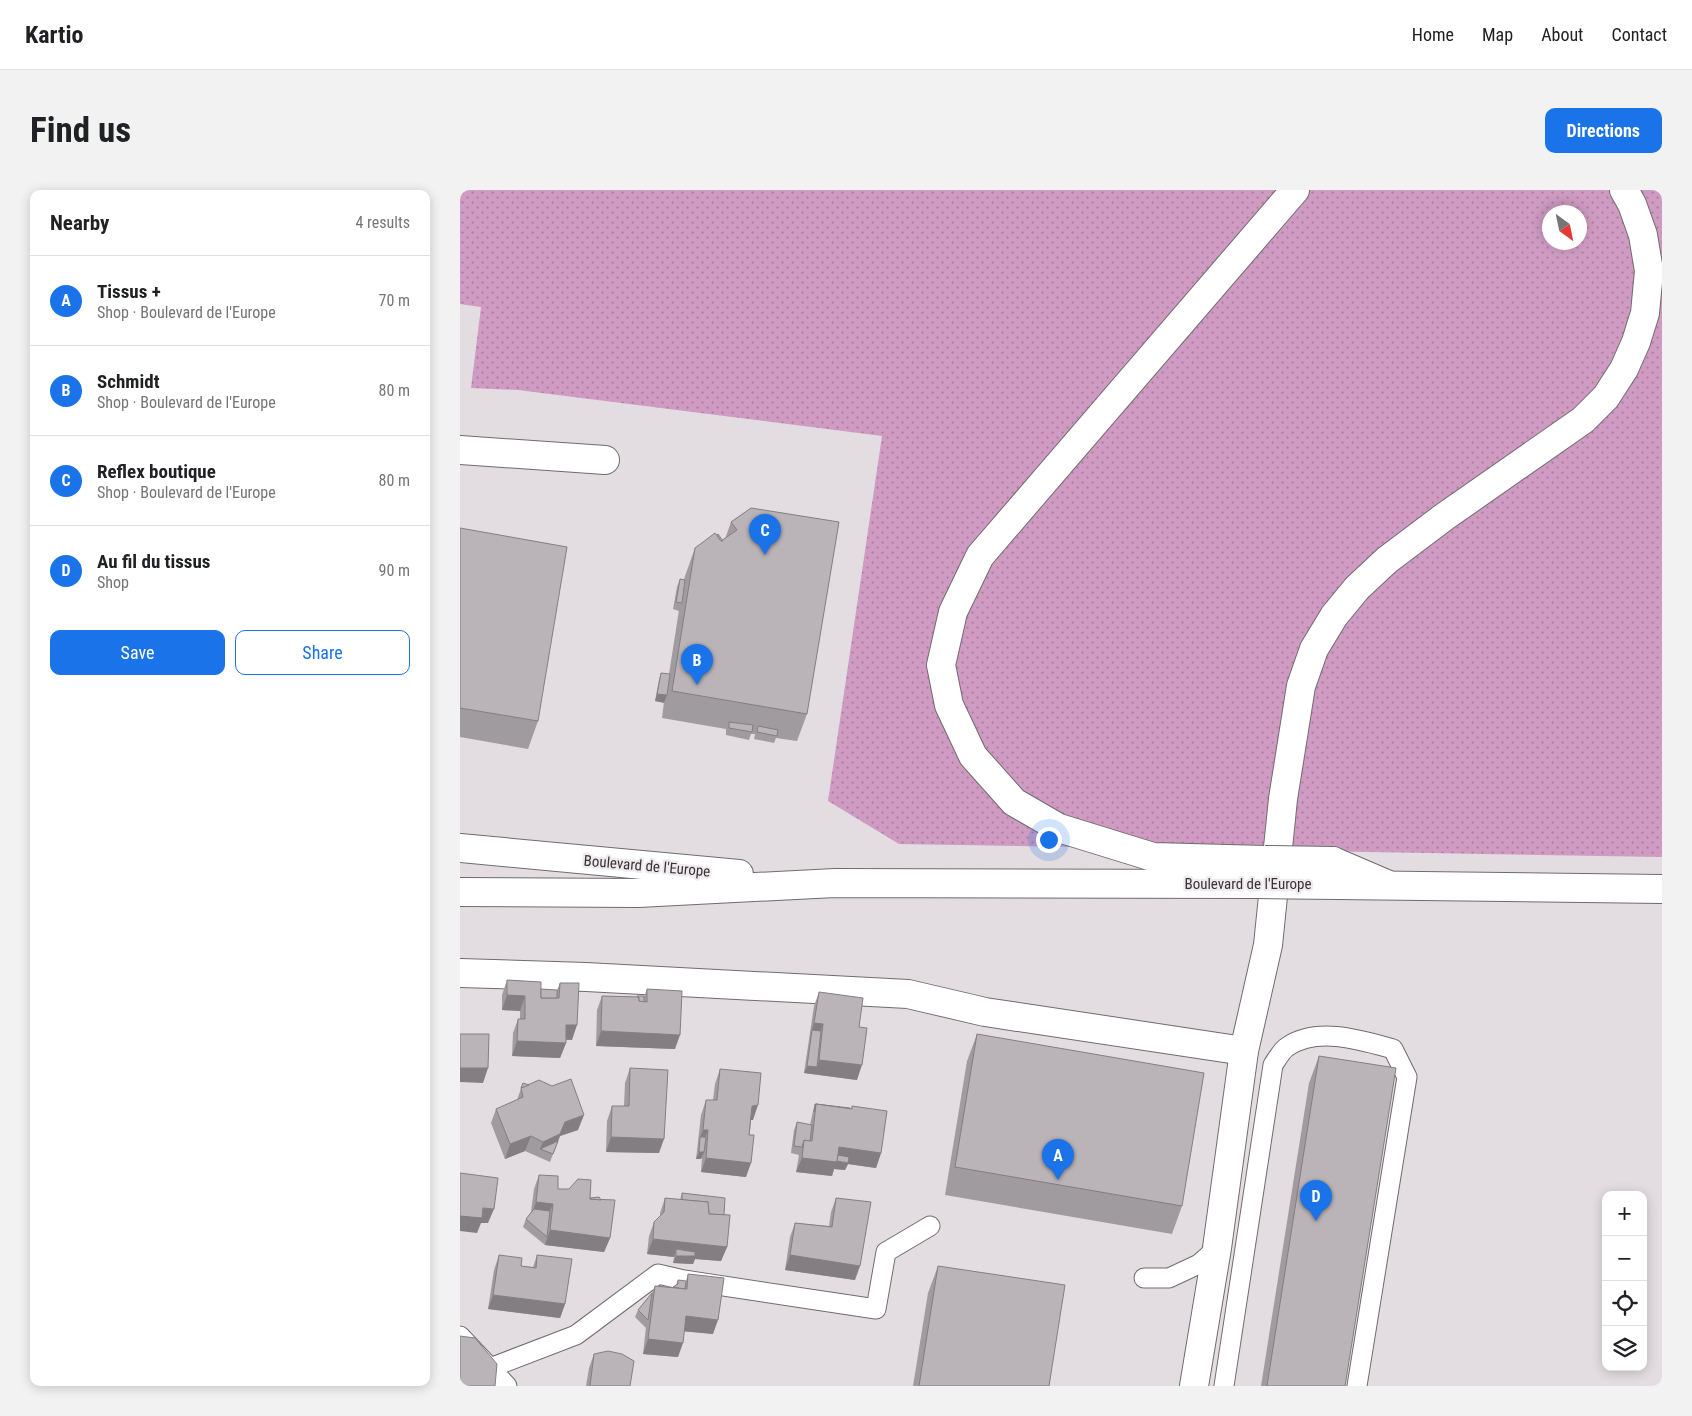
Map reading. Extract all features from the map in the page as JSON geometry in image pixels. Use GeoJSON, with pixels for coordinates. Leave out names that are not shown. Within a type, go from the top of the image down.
{"type":"FeatureCollection","features":[{"type":"Feature","properties":{"kind":"street"},"geometry":{"type":"LineString","coordinates":[[1261,872],[1153,857],[1059,828],[1014,802],[973,756],[950,704],[941,665],[953,612],[980,556],[1295,190]]}},
{"type":"Feature","properties":{"kind":"street"},"geometry":{"type":"LineString","coordinates":[[1190,1380],[1217,1248],[1244,1051],[1268,944],[1283,799],[1301,686],[1314,649],[1334,616],[1356,588],[1387,560],[1444,517],[1583,420],[1606,397],[1624,369],[1636,342],[1645,312],[1649,271],[1643,235],[1632,204],[1624,190]]}},
{"type":"Feature","properties":{"kind":"street"},"geometry":{"type":"LineString","coordinates":[[460,450],[605,460]]}},
{"type":"Feature","properties":{"kind":"street","name":"Boulevard de l'Europe"},"geometry":{"type":"LineString","coordinates":[[460,848],[835,883]]}},
{"type":"Feature","properties":{"kind":"street","name":"Boulevard de l'Europe"},"geometry":{"type":"LineString","coordinates":[[460,892],[638,893],[835,883],[1261,872],[1335,873],[1389,885],[1662,889]]}},
{"type":"Feature","properties":{"kind":"street"},"geometry":{"type":"LineString","coordinates":[[460,973],[586,977],[908,994],[985,1012],[1244,1051]]}},
{"type":"Feature","properties":{"kind":"lane"},"geometry":{"type":"LineString","coordinates":[[1224,1386],[1273,1065],[1286,1047],[1307,1037],[1348,1037],[1393,1049],[1407,1077],[1358,1386]]}},
{"type":"Feature","properties":{"kind":"lane"},"geometry":{"type":"LineString","coordinates":[[490,1368],[576,1335],[658,1274],[684,1280],[876,1309],[886,1252],[930,1226]]}},
{"type":"Feature","properties":{"kind":"lane"},"geometry":{"type":"LineString","coordinates":[[1144,1278],[1169,1278],[1199,1264],[1217,1248]]}},
{"type":"Feature","properties":{"kind":"lane"},"geometry":{"type":"LineString","coordinates":[[460,1336],[507,1386]]}},
{"type":"Feature","properties":{"kind":"shaded area"},"geometry":{"type":"Polygon","coordinates":[[[460,190],[1662,190],[1662,857],[899,844],[828,801],[882,436],[518,390],[471,388],[481,307],[460,304],[460,190]]]}},
{"type":"Feature","properties":{"kind":"building"},"geometry":{"type":"Polygon","coordinates":[[[751,508],[839,522],[807,714],[672,691],[695,548],[715,533],[721,541],[737,530],[731,522],[751,508]]]}},
{"type":"Feature","properties":{"kind":"building"},"geometry":{"type":"Polygon","coordinates":[[[460,528],[567,547],[538,721],[460,708],[460,528]]]}},
{"type":"Feature","properties":{"kind":"building"},"geometry":{"type":"Polygon","coordinates":[[[680,579],[685,580],[682,603],[676,602],[680,579]]]}},
{"type":"Feature","properties":{"kind":"building"},"geometry":{"type":"Polygon","coordinates":[[[661,673],[670,674],[667,695],[657,694],[661,673]]]}},
{"type":"Feature","properties":{"kind":"building"},"geometry":{"type":"Polygon","coordinates":[[[729,722],[753,725],[752,732],[729,728],[729,722]]]}},
{"type":"Feature","properties":{"kind":"building"},"geometry":{"type":"Polygon","coordinates":[[[758,726],[778,730],[777,736],[757,732],[758,726]]]}},
{"type":"Feature","properties":{"kind":"building"},"geometry":{"type":"Polygon","coordinates":[[[507,980],[541,982],[541,998],[559,998],[560,983],[579,983],[577,1025],[566,1025],[566,1043],[517,1041],[518,1019],[525,1019],[525,996],[507,995],[507,980]]]}},
{"type":"Feature","properties":{"kind":"building"},"geometry":{"type":"Polygon","coordinates":[[[541,989],[557,990],[557,998],[541,998],[541,989]]]}},
{"type":"Feature","properties":{"kind":"building"},"geometry":{"type":"Polygon","coordinates":[[[647,989],[682,991],[680,1035],[601,1031],[602,996],[639,997],[639,1001],[647,1002],[647,989]]]}},
{"type":"Feature","properties":{"kind":"building"},"geometry":{"type":"Polygon","coordinates":[[[819,992],[863,998],[859,1027],[867,1028],[862,1065],[819,1060],[823,1024],[814,1023],[819,992]]]}},
{"type":"Feature","properties":{"kind":"building"},"geometry":{"type":"Polygon","coordinates":[[[637,996],[644,996],[644,1002],[639,1001],[637,996]]]}},
{"type":"Feature","properties":{"kind":"building"},"geometry":{"type":"Polygon","coordinates":[[[812,1030],[821,1031],[817,1067],[807,1066],[812,1030]]]}},
{"type":"Feature","properties":{"kind":"building"},"geometry":{"type":"Polygon","coordinates":[[[460,1034],[489,1034],[488,1068],[460,1068],[460,1034]]]}},
{"type":"Feature","properties":{"kind":"building"},"geometry":{"type":"Polygon","coordinates":[[[977,1034],[1204,1073],[1182,1206],[955,1167],[977,1034]]]}},
{"type":"Feature","properties":{"kind":"building"},"geometry":{"type":"Polygon","coordinates":[[[1319,1056],[1396,1068],[1345,1386],[1267,1386],[1319,1056]]]}},
{"type":"Feature","properties":{"kind":"building"},"geometry":{"type":"Polygon","coordinates":[[[630,1068],[668,1070],[664,1139],[611,1137],[612,1106],[629,1106],[630,1068]]]}},
{"type":"Feature","properties":{"kind":"building"},"geometry":{"type":"Polygon","coordinates":[[[720,1069],[761,1073],[758,1105],[752,1106],[749,1135],[754,1135],[751,1163],[706,1158],[708,1130],[703,1130],[706,1100],[717,1100],[720,1069]]]}},
{"type":"Feature","properties":{"kind":"building"},"geometry":{"type":"Polygon","coordinates":[[[571,1079],[584,1115],[565,1122],[560,1134],[543,1142],[531,1136],[510,1144],[496,1109],[523,1097],[521,1088],[539,1080],[552,1086],[571,1079]]]}},
{"type":"Feature","properties":{"kind":"building"},"geometry":{"type":"Polygon","coordinates":[[[523,1083],[529,1085],[521,1088],[523,1083]]]}},
{"type":"Feature","properties":{"kind":"building"},"geometry":{"type":"Polygon","coordinates":[[[816,1104],[852,1109],[852,1106],[887,1111],[881,1153],[839,1147],[837,1162],[802,1158],[804,1140],[812,1141],[816,1104]]]}},
{"type":"Feature","properties":{"kind":"building"},"geometry":{"type":"Polygon","coordinates":[[[797,1122],[812,1125],[810,1141],[804,1140],[802,1147],[794,1146],[797,1122]]]}},
{"type":"Feature","properties":{"kind":"building"},"geometry":{"type":"Polygon","coordinates":[[[700,1137],[706,1137],[704,1152],[699,1152],[700,1137]]]}},
{"type":"Feature","properties":{"kind":"building"},"geometry":{"type":"Polygon","coordinates":[[[558,1141],[553,1154],[540,1149],[558,1141]]]}},
{"type":"Feature","properties":{"kind":"building"},"geometry":{"type":"Polygon","coordinates":[[[838,1155],[849,1157],[848,1163],[837,1161],[838,1155]]]}},
{"type":"Feature","properties":{"kind":"building"},"geometry":{"type":"Polygon","coordinates":[[[460,1173],[498,1178],[494,1209],[483,1208],[482,1218],[460,1216],[460,1173]]]}},
{"type":"Feature","properties":{"kind":"building"},"geometry":{"type":"Polygon","coordinates":[[[539,1175],[558,1176],[558,1189],[569,1189],[578,1179],[591,1180],[590,1199],[615,1200],[610,1238],[550,1230],[553,1204],[536,1202],[539,1175]]]}},
{"type":"Feature","properties":{"kind":"building"},"geometry":{"type":"Polygon","coordinates":[[[682,1193],[725,1198],[724,1215],[709,1214],[708,1202],[682,1200],[682,1193]]]}},
{"type":"Feature","properties":{"kind":"building"},"geometry":{"type":"Polygon","coordinates":[[[599,1197],[601,1200],[590,1199],[590,1198],[599,1197]]]}},
{"type":"Feature","properties":{"kind":"building"},"geometry":{"type":"Polygon","coordinates":[[[665,1198],[708,1202],[709,1214],[730,1215],[727,1247],[653,1239],[654,1222],[664,1212],[665,1198]]]}},
{"type":"Feature","properties":{"kind":"building"},"geometry":{"type":"Polygon","coordinates":[[[836,1198],[871,1202],[860,1266],[790,1255],[795,1223],[832,1227],[836,1198]]]}},
{"type":"Feature","properties":{"kind":"building"},"geometry":{"type":"Polygon","coordinates":[[[534,1209],[550,1211],[547,1237],[526,1219],[534,1209]]]}},
{"type":"Feature","properties":{"kind":"building"},"geometry":{"type":"Polygon","coordinates":[[[676,1249],[695,1252],[695,1256],[676,1256],[676,1249]]]}},
{"type":"Feature","properties":{"kind":"building"},"geometry":{"type":"Polygon","coordinates":[[[499,1255],[522,1258],[521,1266],[536,1268],[537,1255],[572,1259],[565,1304],[493,1295],[499,1255]]]}},
{"type":"Feature","properties":{"kind":"building"},"geometry":{"type":"Polygon","coordinates":[[[938,1266],[1065,1285],[1049,1386],[919,1386],[938,1266]]]}},
{"type":"Feature","properties":{"kind":"building"},"geometry":{"type":"Polygon","coordinates":[[[688,1274],[724,1278],[718,1320],[686,1316],[683,1343],[648,1339],[655,1286],[687,1289],[688,1274]]]}},
{"type":"Feature","properties":{"kind":"building"},"geometry":{"type":"Polygon","coordinates":[[[678,1280],[686,1281],[685,1289],[673,1287],[678,1284],[678,1280]]]}},
{"type":"Feature","properties":{"kind":"building"},"geometry":{"type":"Polygon","coordinates":[[[652,1293],[648,1320],[638,1310],[652,1293]]]}},
{"type":"Feature","properties":{"kind":"building"},"geometry":{"type":"Polygon","coordinates":[[[460,1336],[475,1338],[497,1364],[495,1386],[460,1386],[460,1336]]]}},
{"type":"Feature","properties":{"kind":"building"},"geometry":{"type":"Polygon","coordinates":[[[608,1351],[622,1354],[634,1361],[630,1386],[590,1386],[594,1354],[608,1351]]]}},
{"type":"Feature","properties":{"kind":"place","name":"Reflex boutique"},"geometry":{"type":"Point","coordinates":[765,555]}},
{"type":"Feature","properties":{"kind":"place","name":"Schmidt"},"geometry":{"type":"Point","coordinates":[697,685]}},
{"type":"Feature","properties":{"kind":"place","name":"Tissus +"},"geometry":{"type":"Point","coordinates":[1058,1180]}},
{"type":"Feature","properties":{"kind":"place","name":"Au fil du tissus"},"geometry":{"type":"Point","coordinates":[1316,1221]}}]}
